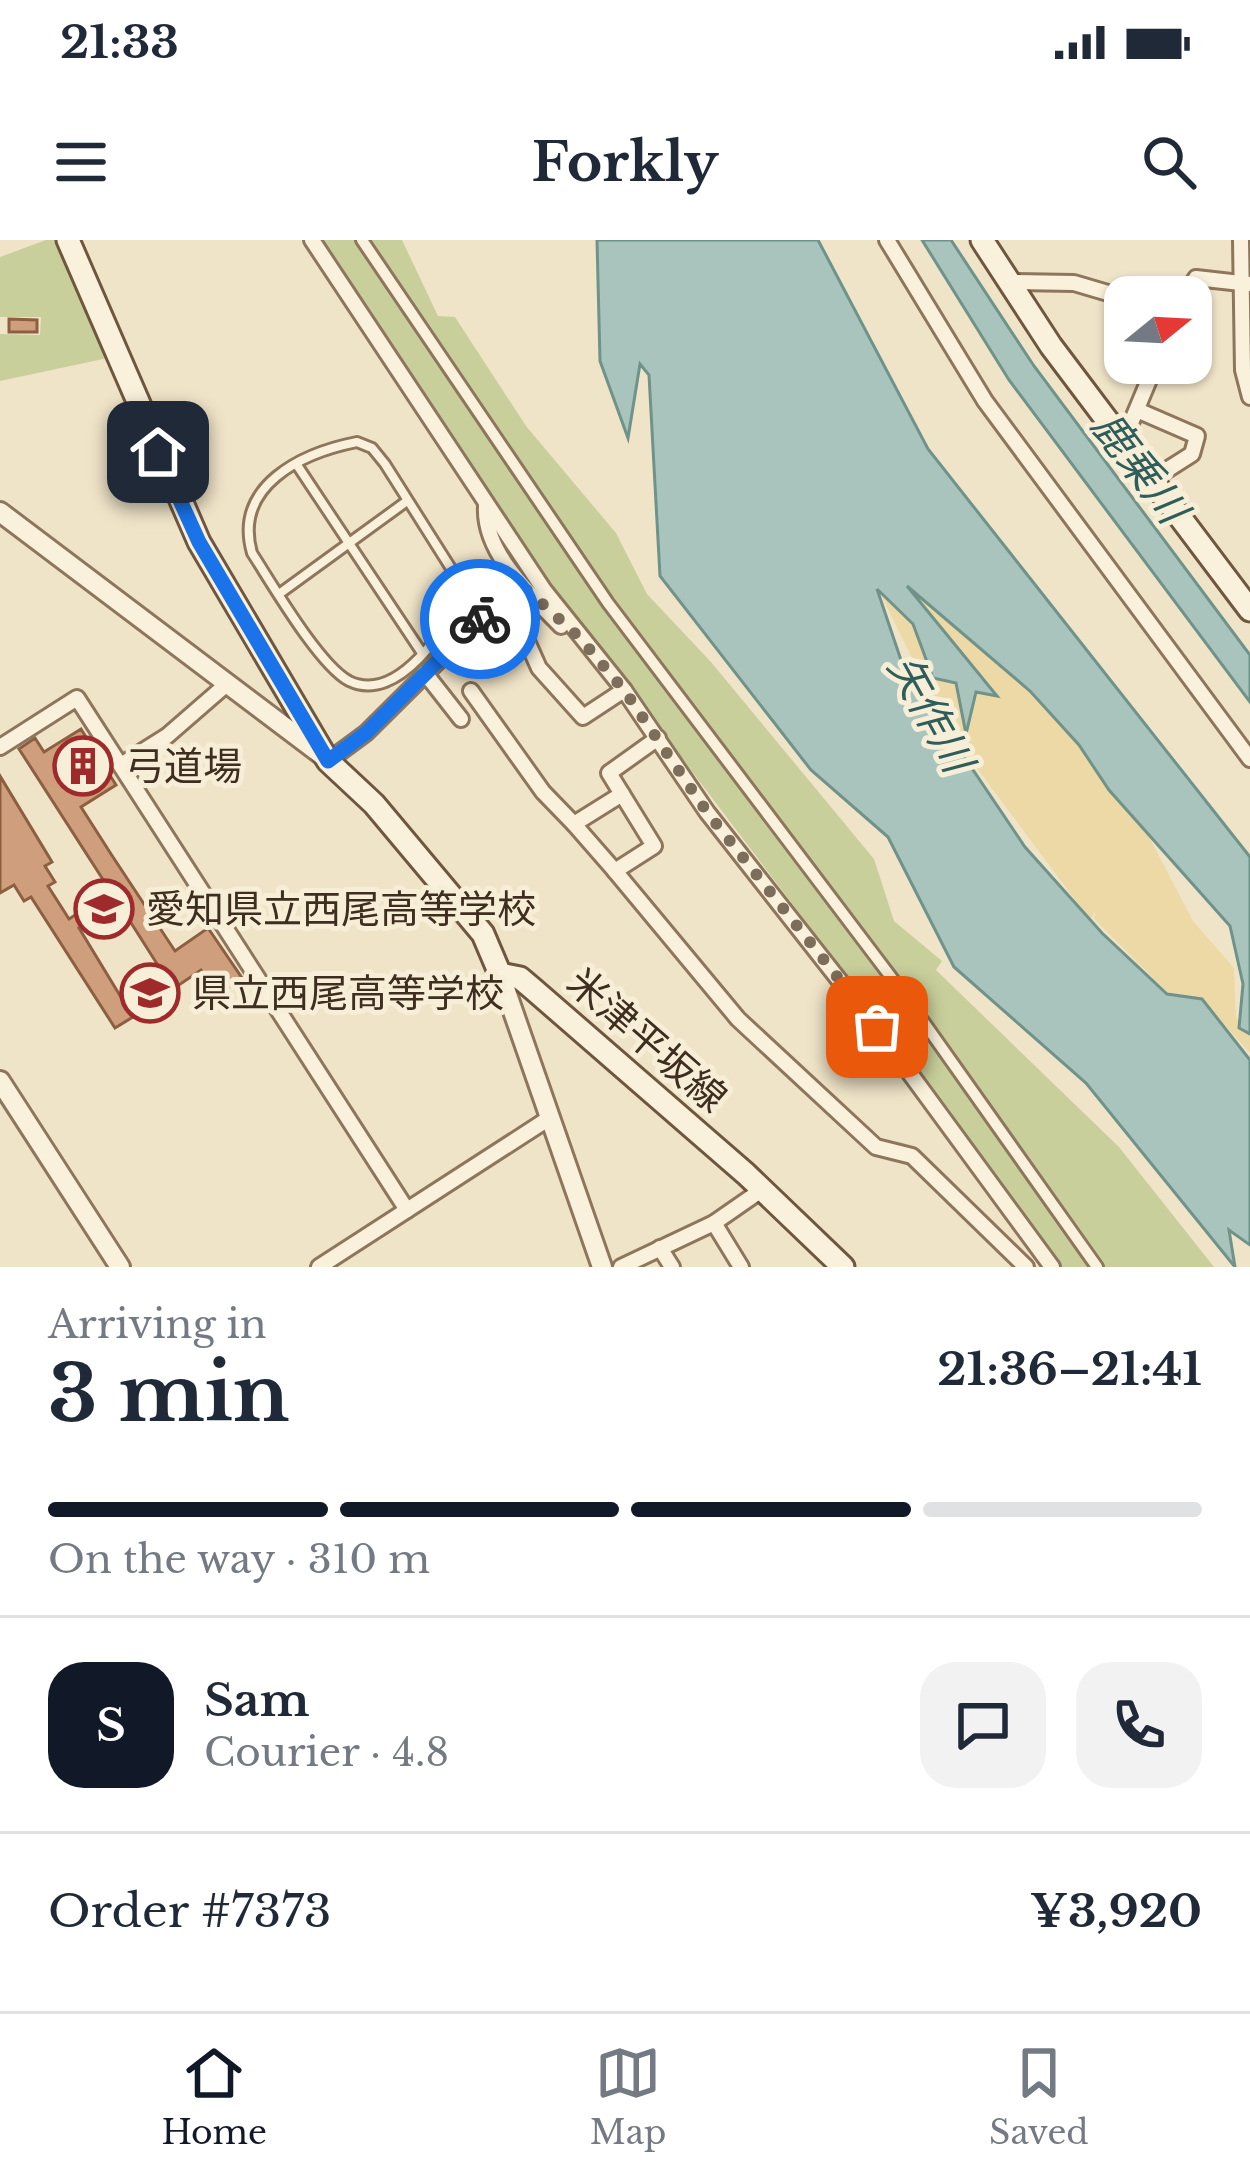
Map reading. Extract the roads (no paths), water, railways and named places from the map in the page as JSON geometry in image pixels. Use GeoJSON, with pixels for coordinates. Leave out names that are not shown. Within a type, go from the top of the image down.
{"type":"FeatureCollection","features":[{"type":"Feature","properties":{"kind":"main road"},"geometry":{"type":"LineString","coordinates":[[68,240],[199,542],[328,761],[374,804],[483,934],[500,974]]}},
{"type":"Feature","properties":{"kind":"main road"},"geometry":{"type":"LineString","coordinates":[[982,240],[1123,442],[1247,600]]}},
{"type":"Feature","properties":{"kind":"main road","name":"米津平坂線"},"geometry":{"type":"LineString","coordinates":[[500,974],[520,978],[533,989],[763,1189],[843,1267]]}},
{"type":"Feature","properties":{"kind":"street"},"geometry":{"type":"LineString","coordinates":[[312,240],[486,506],[580,638],[624,690],[707,812],[877,1027],[1048,1265]]}},
{"type":"Feature","properties":{"kind":"street"},"geometry":{"type":"LineString","coordinates":[[362,240],[608,603],[903,993],[1096,1267]]}},
{"type":"Feature","properties":{"kind":"street"},"geometry":{"type":"LineString","coordinates":[[887,240],[986,401],[1250,759]]}},
{"type":"Feature","properties":{"kind":"street"},"geometry":{"type":"LineString","coordinates":[[1241,240],[1247,284],[1243,370],[1250,397]]}},
{"type":"Feature","properties":{"kind":"street"},"geometry":{"type":"LineString","coordinates":[[1212,280],[1247,284]]}},
{"type":"Feature","properties":{"kind":"street"},"geometry":{"type":"LineString","coordinates":[[1009,281],[1074,284],[1104,292]]}},
{"type":"Feature","properties":{"kind":"street"},"geometry":{"type":"LineString","coordinates":[[1123,442],[1148,384]]}},
{"type":"Feature","properties":{"kind":"street"},"geometry":{"type":"LineString","coordinates":[[1137,410],[1197,436],[1192,454],[1151,480]]}},
{"type":"Feature","properties":{"kind":"street"},"geometry":{"type":"LineString","coordinates":[[486,506],[485,523],[518,582],[580,638]]}},
{"type":"Feature","properties":{"kind":"street"},"geometry":{"type":"LineString","coordinates":[[0,512],[328,761],[366,733],[518,582]]}},
{"type":"Feature","properties":{"kind":"street"},"geometry":{"type":"LineString","coordinates":[[506,594],[539,668],[583,717],[624,690]]}},
{"type":"Feature","properties":{"kind":"street"},"geometry":{"type":"LineString","coordinates":[[424,673],[460,719]]}},
{"type":"Feature","properties":{"kind":"street"},"geometry":{"type":"LineString","coordinates":[[121,765],[167,736],[228,683]]}},
{"type":"Feature","properties":{"kind":"street"},"geometry":{"type":"LineString","coordinates":[[471,691],[543,792],[738,1019],[876,1147],[912,1156],[1026,1267]]}},
{"type":"Feature","properties":{"kind":"street"},"geometry":{"type":"LineString","coordinates":[[0,747],[77,698],[407,1210]]}},
{"type":"Feature","properties":{"kind":"street"},"geometry":{"type":"LineString","coordinates":[[615,871],[654,846],[609,773],[658,738]]}},
{"type":"Feature","properties":{"kind":"street"},"geometry":{"type":"LineString","coordinates":[[574,824],[622,794]]}},
{"type":"Feature","properties":{"kind":"street"},"geometry":{"type":"LineString","coordinates":[[500,974],[602,1267]]}},
{"type":"Feature","properties":{"kind":"street"},"geometry":{"type":"LineString","coordinates":[[1,1086],[120,1267]]}},
{"type":"Feature","properties":{"kind":"street"},"geometry":{"type":"LineString","coordinates":[[319,1267],[551,1117]]}},
{"type":"Feature","properties":{"kind":"street"},"geometry":{"type":"LineString","coordinates":[[621,1267],[714,1223],[763,1189]]}},
{"type":"Feature","properties":{"kind":"street"},"geometry":{"type":"LineString","coordinates":[[714,1223],[741,1267]]}},
{"type":"Feature","properties":{"kind":"street"},"geometry":{"type":"LineString","coordinates":[[660,1248],[672,1267]]}},
{"type":"Feature","properties":{"kind":"street"},"geometry":{"type":"LineString","coordinates":[[342,1252],[352,1267]]}},
{"type":"Feature","properties":{"kind":"lane"},"geometry":{"type":"LineString","coordinates":[[357,442],[372,448],[454,567],[464,590],[414,665],[386,681],[362,685],[345,680],[252,554],[247,535],[250,509],[273,477],[297,465],[326,448],[357,442]]}},
{"type":"Feature","properties":{"kind":"lane"},"geometry":{"type":"LineString","coordinates":[[297,465],[422,653]]}},
{"type":"Feature","properties":{"kind":"lane"},"geometry":{"type":"LineString","coordinates":[[278,594],[407,501]]}},
{"type":"Feature","properties":{"kind":"lane"},"geometry":{"type":"LineString","coordinates":[[454,610],[473,626]]}},
{"type":"Feature","properties":{"kind":"water","name":"矢作川"},"geometry":{"type":"Polygon","coordinates":[[[597,240],[818,240],[928,449],[1250,857],[1250,1034],[1239,1028],[1243,984],[1230,926],[1109,790],[1079,745],[1030,691],[907,586],[997,696],[976,692],[966,734],[956,683],[933,678],[913,624],[877,589],[903,666],[1025,847],[1102,933],[1167,994],[1202,999],[1250,1060],[1250,1245],[1229,1230],[1235,1267],[1086,1083],[954,967],[888,837],[811,770],[660,576],[649,375],[640,364],[628,438],[600,361],[597,240]]]}},
{"type":"Feature","properties":{"kind":"water"},"geometry":{"type":"Polygon","coordinates":[[[922,240],[951,240],[1034,366],[1250,655],[1250,702],[1009,380],[922,240]]]}},
{"type":"Feature","properties":{"kind":"place","name":"弓道場"},"geometry":{"type":"Point","coordinates":[83,766]}},
{"type":"Feature","properties":{"kind":"place","name":"愛知県立西尾高等学校"},"geometry":{"type":"Point","coordinates":[104,909]}},
{"type":"Feature","properties":{"kind":"place","name":"県立西尾高等学校"},"geometry":{"type":"Point","coordinates":[150,993]}},
{"type":"Feature","properties":{"kind":"water label","name":"鹿乗川"},"geometry":{"type":"Point","coordinates":[1140,467]}}]}
